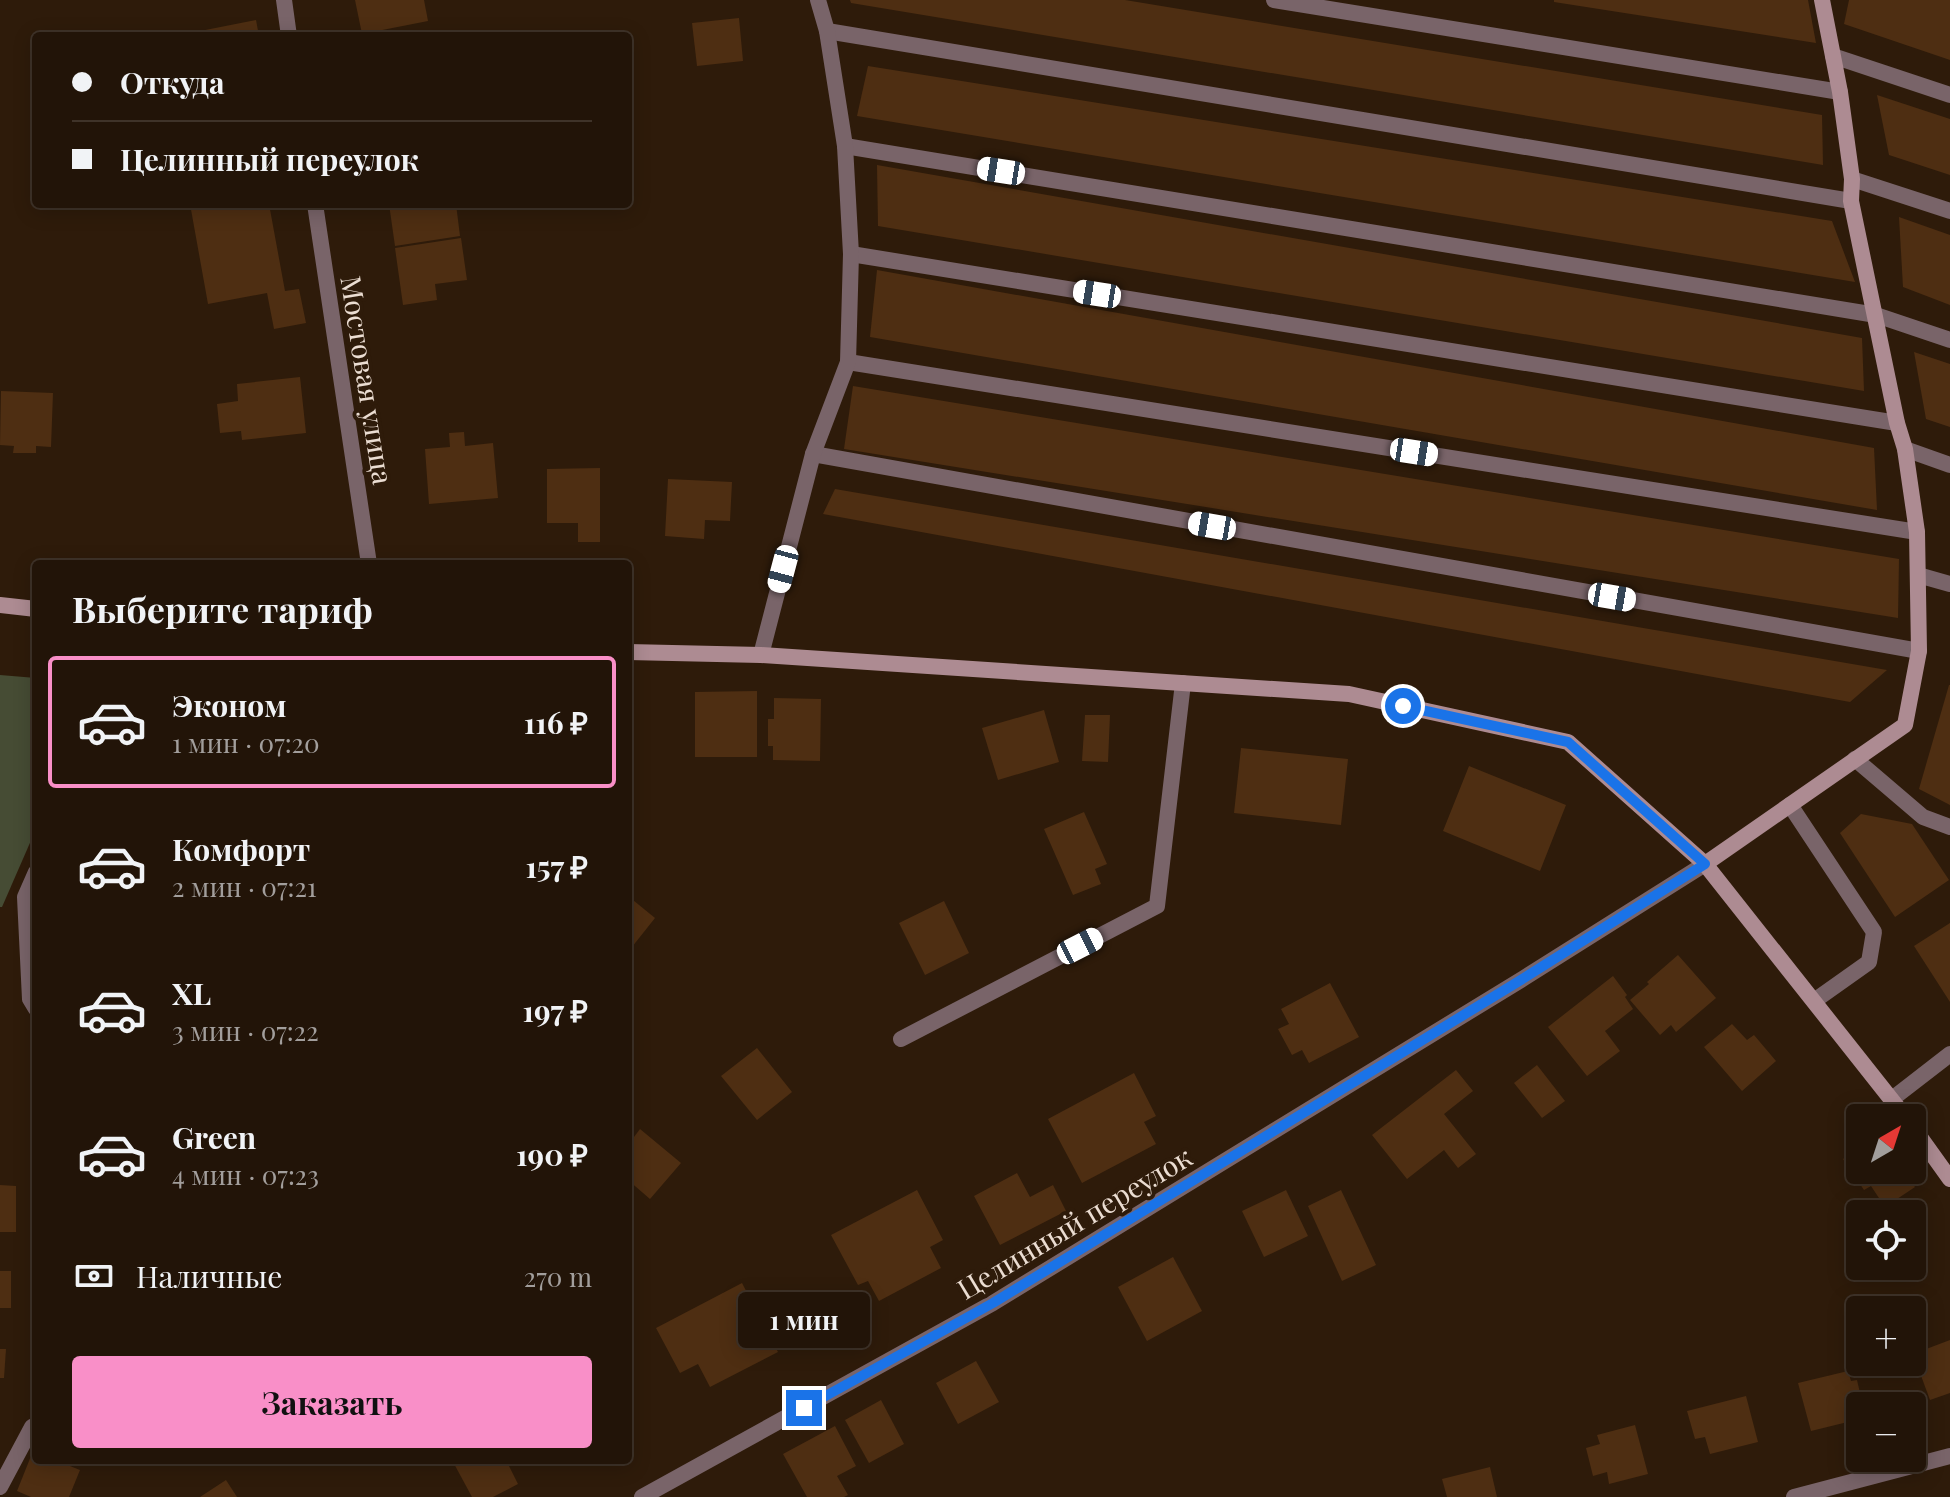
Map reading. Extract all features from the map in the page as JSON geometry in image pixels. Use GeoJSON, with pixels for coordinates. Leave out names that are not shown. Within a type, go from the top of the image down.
{"type":"FeatureCollection","features":[{"type":"Feature","properties":{"kind":"street"},"geometry":{"type":"LineString","coordinates":[[284,0],[288,32]]}},
{"type":"Feature","properties":{"kind":"street"},"geometry":{"type":"LineString","coordinates":[[761,655],[813,454],[848,362],[851,254],[845,146],[827,31],[818,0]]}},
{"type":"Feature","properties":{"kind":"street"},"geometry":{"type":"LineString","coordinates":[[1274,0],[1840,92]]}},
{"type":"Feature","properties":{"kind":"street"},"geometry":{"type":"LineString","coordinates":[[1705,864],[1905,725],[1919,651],[1917,532],[1905,449],[1851,201],[1852,179],[1840,92],[1822,0]]}},
{"type":"Feature","properties":{"kind":"street"},"geometry":{"type":"LineString","coordinates":[[827,31],[1851,201]]}},
{"type":"Feature","properties":{"kind":"street"},"geometry":{"type":"LineString","coordinates":[[1833,56],[1950,95]]}},
{"type":"Feature","properties":{"kind":"street"},"geometry":{"type":"LineString","coordinates":[[845,146],[1876,315],[1950,340]]}},
{"type":"Feature","properties":{"kind":"street"},"geometry":{"type":"LineString","coordinates":[[1852,179],[1950,211]]}},
{"type":"Feature","properties":{"kind":"street","name":"Мостовая улица"},"geometry":{"type":"LineString","coordinates":[[316,208],[368,560]]}},
{"type":"Feature","properties":{"kind":"street"},"geometry":{"type":"LineString","coordinates":[[851,254],[1897,423]]}},
{"type":"Feature","properties":{"kind":"street"},"geometry":{"type":"LineString","coordinates":[[848,362],[1917,532]]}},
{"type":"Feature","properties":{"kind":"street"},"geometry":{"type":"LineString","coordinates":[[1905,449],[1950,465]]}},
{"type":"Feature","properties":{"kind":"street"},"geometry":{"type":"LineString","coordinates":[[813,454],[1919,651]]}},
{"type":"Feature","properties":{"kind":"street"},"geometry":{"type":"LineString","coordinates":[[1918,575],[1950,584]]}},
{"type":"Feature","properties":{"kind":"street"},"geometry":{"type":"LineString","coordinates":[[0,605],[32,609]]}},
{"type":"Feature","properties":{"kind":"street"},"geometry":{"type":"LineString","coordinates":[[632,652],[761,655],[1349,694],[1568,742],[1705,864],[1896,1104]]}},
{"type":"Feature","properties":{"kind":"street"},"geometry":{"type":"LineString","coordinates":[[901,1039],[1157,906],[1183,683]]}},
{"type":"Feature","properties":{"kind":"street"},"geometry":{"type":"LineString","coordinates":[[1855,759],[1923,817],[1950,827]]}},
{"type":"Feature","properties":{"kind":"street"},"geometry":{"type":"LineString","coordinates":[[1790,805],[1874,932],[1869,962],[1814,1001]]}},
{"type":"Feature","properties":{"kind":"street","name":"Целинный переулок"},"geometry":{"type":"LineString","coordinates":[[642,1497],[993,1303],[1705,864]]}},
{"type":"Feature","properties":{"kind":"street"},"geometry":{"type":"LineString","coordinates":[[32,881],[25,897],[32,1002]]}},
{"type":"Feature","properties":{"kind":"street"},"geometry":{"type":"LineString","coordinates":[[1892,1099],[1950,1054]]}},
{"type":"Feature","properties":{"kind":"street"},"geometry":{"type":"LineString","coordinates":[[1926,1146],[1950,1179]]}},
{"type":"Feature","properties":{"kind":"street"},"geometry":{"type":"LineString","coordinates":[[0,1487],[32,1427]]}},
{"type":"Feature","properties":{"kind":"street"},"geometry":{"type":"LineString","coordinates":[[1794,1497],[1950,1456]]}},
{"type":"Feature","properties":{"kind":"green space"},"geometry":{"type":"Polygon","coordinates":[[[0,675],[32,678],[32,838],[0,907],[0,675]]]}},
{"type":"Feature","properties":{"kind":"building"},"geometry":{"type":"Polygon","coordinates":[[[355,0],[424,0],[428,21],[362,32],[355,0]]]}},
{"type":"Feature","properties":{"kind":"building"},"geometry":{"type":"Polygon","coordinates":[[[850,0],[1125,0],[1822,115],[1823,165],[851,3],[850,0]]]}},
{"type":"Feature","properties":{"kind":"building"},"geometry":{"type":"Polygon","coordinates":[[[1808,0],[1816,43],[1554,2],[1808,0]]]}},
{"type":"Feature","properties":{"kind":"building"},"geometry":{"type":"Polygon","coordinates":[[[1849,0],[1950,0],[1950,60],[1844,24],[1849,0]]]}},
{"type":"Feature","properties":{"kind":"building"},"geometry":{"type":"Polygon","coordinates":[[[739,18],[743,61],[697,66],[692,23],[739,18]]]}},
{"type":"Feature","properties":{"kind":"building"},"geometry":{"type":"Polygon","coordinates":[[[256,20],[258,32],[195,32],[256,20]]]}},
{"type":"Feature","properties":{"kind":"building"},"geometry":{"type":"Polygon","coordinates":[[[868,66],[1832,221],[1855,282],[857,116],[868,66]]]}},
{"type":"Feature","properties":{"kind":"building"},"geometry":{"type":"Polygon","coordinates":[[[1877,95],[1950,119],[1950,175],[1889,155],[1877,95]]]}},
{"type":"Feature","properties":{"kind":"building"},"geometry":{"type":"Polygon","coordinates":[[[877,165],[1862,338],[1864,391],[878,226],[877,165]]]}},
{"type":"Feature","properties":{"kind":"building"},"geometry":{"type":"Polygon","coordinates":[[[191,208],[270,208],[285,291],[299,289],[306,323],[274,329],[267,293],[208,304],[191,208]]]}},
{"type":"Feature","properties":{"kind":"building"},"geometry":{"type":"Polygon","coordinates":[[[390,208],[456,208],[460,236],[395,246],[390,208]]]}},
{"type":"Feature","properties":{"kind":"building"},"geometry":{"type":"Polygon","coordinates":[[[1899,217],[1950,235],[1950,305],[1903,287],[1899,217]]]}},
{"type":"Feature","properties":{"kind":"building"},"geometry":{"type":"Polygon","coordinates":[[[461,238],[467,280],[435,284],[437,300],[403,305],[395,248],[461,238]]]}},
{"type":"Feature","properties":{"kind":"building"},"geometry":{"type":"Polygon","coordinates":[[[877,270],[1874,448],[1877,510],[870,337],[877,270]]]}},
{"type":"Feature","properties":{"kind":"building"},"geometry":{"type":"Polygon","coordinates":[[[1914,352],[1950,364],[1950,427],[1926,419],[1914,352]]]}},
{"type":"Feature","properties":{"kind":"building"},"geometry":{"type":"Polygon","coordinates":[[[300,377],[306,433],[242,440],[241,431],[220,433],[217,404],[238,401],[237,384],[300,377]]]}},
{"type":"Feature","properties":{"kind":"building"},"geometry":{"type":"Polygon","coordinates":[[[853,386],[1899,559],[1898,618],[844,449],[853,386]]]}},
{"type":"Feature","properties":{"kind":"building"},"geometry":{"type":"Polygon","coordinates":[[[1,391],[53,393],[51,447],[36,446],[36,453],[13,453],[14,446],[0,445],[1,391]]]}},
{"type":"Feature","properties":{"kind":"building"},"geometry":{"type":"Polygon","coordinates":[[[464,432],[465,446],[493,443],[498,498],[429,504],[425,449],[450,447],[449,433],[464,432]]]}},
{"type":"Feature","properties":{"kind":"building"},"geometry":{"type":"Polygon","coordinates":[[[600,468],[600,542],[578,542],[578,523],[547,523],[547,469],[600,468]]]}},
{"type":"Feature","properties":{"kind":"building"},"geometry":{"type":"Polygon","coordinates":[[[668,479],[732,482],[730,521],[705,520],[704,539],[665,536],[668,479]]]}},
{"type":"Feature","properties":{"kind":"building"},"geometry":{"type":"Polygon","coordinates":[[[835,489],[1887,670],[1850,702],[823,514],[835,489]]]}},
{"type":"Feature","properties":{"kind":"building"},"geometry":{"type":"Polygon","coordinates":[[[1950,685],[1950,805],[1919,789],[1950,685]]]}},
{"type":"Feature","properties":{"kind":"building"},"geometry":{"type":"Polygon","coordinates":[[[757,691],[757,757],[695,757],[695,692],[757,691]]]}},
{"type":"Feature","properties":{"kind":"building"},"geometry":{"type":"Polygon","coordinates":[[[774,698],[821,699],[820,761],[773,760],[773,746],[768,746],[768,719],[774,719],[774,698]]]}},
{"type":"Feature","properties":{"kind":"building"},"geometry":{"type":"Polygon","coordinates":[[[1044,710],[1059,762],[998,780],[982,728],[1044,710]]]}},
{"type":"Feature","properties":{"kind":"building"},"geometry":{"type":"Polygon","coordinates":[[[1085,715],[1110,715],[1108,762],[1082,761],[1085,715]]]}},
{"type":"Feature","properties":{"kind":"building"},"geometry":{"type":"Polygon","coordinates":[[[1241,748],[1348,759],[1341,825],[1234,813],[1241,748]]]}},
{"type":"Feature","properties":{"kind":"building"},"geometry":{"type":"Polygon","coordinates":[[[1469,766],[1566,805],[1540,871],[1443,831],[1469,766]]]}},
{"type":"Feature","properties":{"kind":"building"},"geometry":{"type":"Polygon","coordinates":[[[1084,812],[1107,864],[1095,869],[1101,884],[1073,895],[1044,829],[1084,812]]]}},
{"type":"Feature","properties":{"kind":"building"},"geometry":{"type":"Polygon","coordinates":[[[1861,814],[1912,824],[1949,880],[1895,917],[1840,833],[1861,814]]]}},
{"type":"Feature","properties":{"kind":"building"},"geometry":{"type":"Polygon","coordinates":[[[632,899],[655,918],[632,947],[632,899]]]}},
{"type":"Feature","properties":{"kind":"building"},"geometry":{"type":"Polygon","coordinates":[[[944,901],[969,953],[925,975],[899,923],[944,901]]]}},
{"type":"Feature","properties":{"kind":"building"},"geometry":{"type":"Polygon","coordinates":[[[1950,923],[1950,1002],[1914,946],[1950,923]]]}},
{"type":"Feature","properties":{"kind":"building"},"geometry":{"type":"Polygon","coordinates":[[[1678,955],[1716,998],[1676,1032],[1671,1025],[1660,1035],[1630,1000],[1678,955]]]}},
{"type":"Feature","properties":{"kind":"building"},"geometry":{"type":"Polygon","coordinates":[[[1613,976],[1633,1009],[1605,1031],[1620,1051],[1587,1076],[1548,1027],[1613,976]]]}},
{"type":"Feature","properties":{"kind":"building"},"geometry":{"type":"Polygon","coordinates":[[[1330,983],[1359,1037],[1309,1063],[1302,1050],[1292,1055],[1278,1029],[1289,1024],[1281,1009],[1330,983]]]}},
{"type":"Feature","properties":{"kind":"building"},"geometry":{"type":"Polygon","coordinates":[[[1732,1024],[1747,1040],[1754,1035],[1776,1061],[1742,1091],[1704,1047],[1732,1024]]]}},
{"type":"Feature","properties":{"kind":"building"},"geometry":{"type":"Polygon","coordinates":[[[757,1048],[792,1092],[757,1120],[721,1076],[757,1048]]]}},
{"type":"Feature","properties":{"kind":"building"},"geometry":{"type":"Polygon","coordinates":[[[1537,1065],[1565,1101],[1542,1118],[1514,1083],[1537,1065]]]}},
{"type":"Feature","properties":{"kind":"building"},"geometry":{"type":"Polygon","coordinates":[[[1456,1070],[1473,1091],[1444,1114],[1476,1154],[1458,1168],[1444,1150],[1407,1179],[1372,1135],[1456,1070]]]}},
{"type":"Feature","properties":{"kind":"building"},"geometry":{"type":"Polygon","coordinates":[[[1134,1073],[1156,1116],[1144,1122],[1156,1144],[1082,1183],[1048,1119],[1134,1073]]]}},
{"type":"Feature","properties":{"kind":"building"},"geometry":{"type":"Polygon","coordinates":[[[640,1129],[681,1163],[650,1199],[632,1183],[632,1135],[634,1137],[640,1129]]]}},
{"type":"Feature","properties":{"kind":"building"},"geometry":{"type":"Polygon","coordinates":[[[1017,1173],[1030,1197],[1053,1185],[1066,1211],[1000,1245],[974,1196],[1017,1173]]]}},
{"type":"Feature","properties":{"kind":"building"},"geometry":{"type":"Polygon","coordinates":[[[1860,1184],[1913,1184],[1915,1187],[1896,1200],[1880,1200],[1871,1186],[1864,1190],[1860,1184]]]}},
{"type":"Feature","properties":{"kind":"building"},"geometry":{"type":"Polygon","coordinates":[[[0,1185],[16,1186],[16,1232],[0,1232],[0,1185]]]}},
{"type":"Feature","properties":{"kind":"building"},"geometry":{"type":"Polygon","coordinates":[[[917,1190],[943,1240],[930,1247],[941,1268],[879,1301],[868,1281],[858,1285],[831,1235],[917,1190]]]}},
{"type":"Feature","properties":{"kind":"building"},"geometry":{"type":"Polygon","coordinates":[[[1286,1190],[1308,1236],[1264,1257],[1242,1211],[1286,1190]]]}},
{"type":"Feature","properties":{"kind":"building"},"geometry":{"type":"Polygon","coordinates":[[[1341,1190],[1376,1265],[1342,1281],[1308,1206],[1341,1190]]]}},
{"type":"Feature","properties":{"kind":"building"},"geometry":{"type":"Polygon","coordinates":[[[1173,1257],[1202,1311],[1147,1341],[1118,1287],[1173,1257]]]}},
{"type":"Feature","properties":{"kind":"building"},"geometry":{"type":"Polygon","coordinates":[[[0,1271],[11,1271],[11,1308],[0,1308],[0,1271]]]}},
{"type":"Feature","properties":{"kind":"building"},"geometry":{"type":"Polygon","coordinates":[[[742,1283],[778,1352],[710,1387],[698,1364],[680,1373],[656,1328],[742,1283]]]}},
{"type":"Feature","properties":{"kind":"building"},"geometry":{"type":"Polygon","coordinates":[[[1950,1340],[1950,1393],[1930,1400],[1921,1376],[1926,1376],[1926,1349],[1950,1340]]]}},
{"type":"Feature","properties":{"kind":"building"},"geometry":{"type":"Polygon","coordinates":[[[0,1349],[6,1349],[4,1378],[0,1378],[0,1349]]]}},
{"type":"Feature","properties":{"kind":"building"},"geometry":{"type":"Polygon","coordinates":[[[976,1361],[999,1402],[958,1424],[936,1383],[976,1361]]]}},
{"type":"Feature","properties":{"kind":"building"},"geometry":{"type":"Polygon","coordinates":[[[1846,1371],[1851,1381],[1857,1380],[1860,1392],[1846,1392],[1846,1422],[1811,1431],[1798,1383],[1846,1371]]]}},
{"type":"Feature","properties":{"kind":"building"},"geometry":{"type":"Polygon","coordinates":[[[1746,1396],[1758,1442],[1710,1454],[1705,1437],[1695,1439],[1687,1411],[1746,1396]]]}},
{"type":"Feature","properties":{"kind":"building"},"geometry":{"type":"Polygon","coordinates":[[[881,1400],[904,1444],[869,1463],[845,1420],[881,1400]]]}},
{"type":"Feature","properties":{"kind":"building"},"geometry":{"type":"Polygon","coordinates":[[[1635,1425],[1648,1474],[1609,1484],[1607,1472],[1593,1476],[1586,1448],[1600,1444],[1597,1435],[1635,1425]]]}},
{"type":"Feature","properties":{"kind":"building"},"geometry":{"type":"Polygon","coordinates":[[[835,1426],[856,1466],[837,1476],[848,1495],[807,1497],[783,1454],[835,1426]]]}},
{"type":"Feature","properties":{"kind":"building"},"geometry":{"type":"Polygon","coordinates":[[[32,1454],[32,1464],[65,1464],[80,1470],[69,1497],[31,1497],[17,1491],[32,1454]]]}},
{"type":"Feature","properties":{"kind":"building"},"geometry":{"type":"Polygon","coordinates":[[[454,1464],[508,1464],[518,1484],[493,1497],[472,1497],[454,1464]]]}},
{"type":"Feature","properties":{"kind":"building"},"geometry":{"type":"Polygon","coordinates":[[[1490,1467],[1497,1497],[1447,1497],[1442,1479],[1490,1467]]]}},
{"type":"Feature","properties":{"kind":"building"},"geometry":{"type":"Polygon","coordinates":[[[226,1480],[237,1497],[200,1497],[226,1480]]]}},
{"type":"Feature","properties":{"kind":"route"},"geometry":{"type":"LineString","coordinates":[[804,1408],[993,1303],[1705,864],[1568,742],[1403,706]]}}]}
